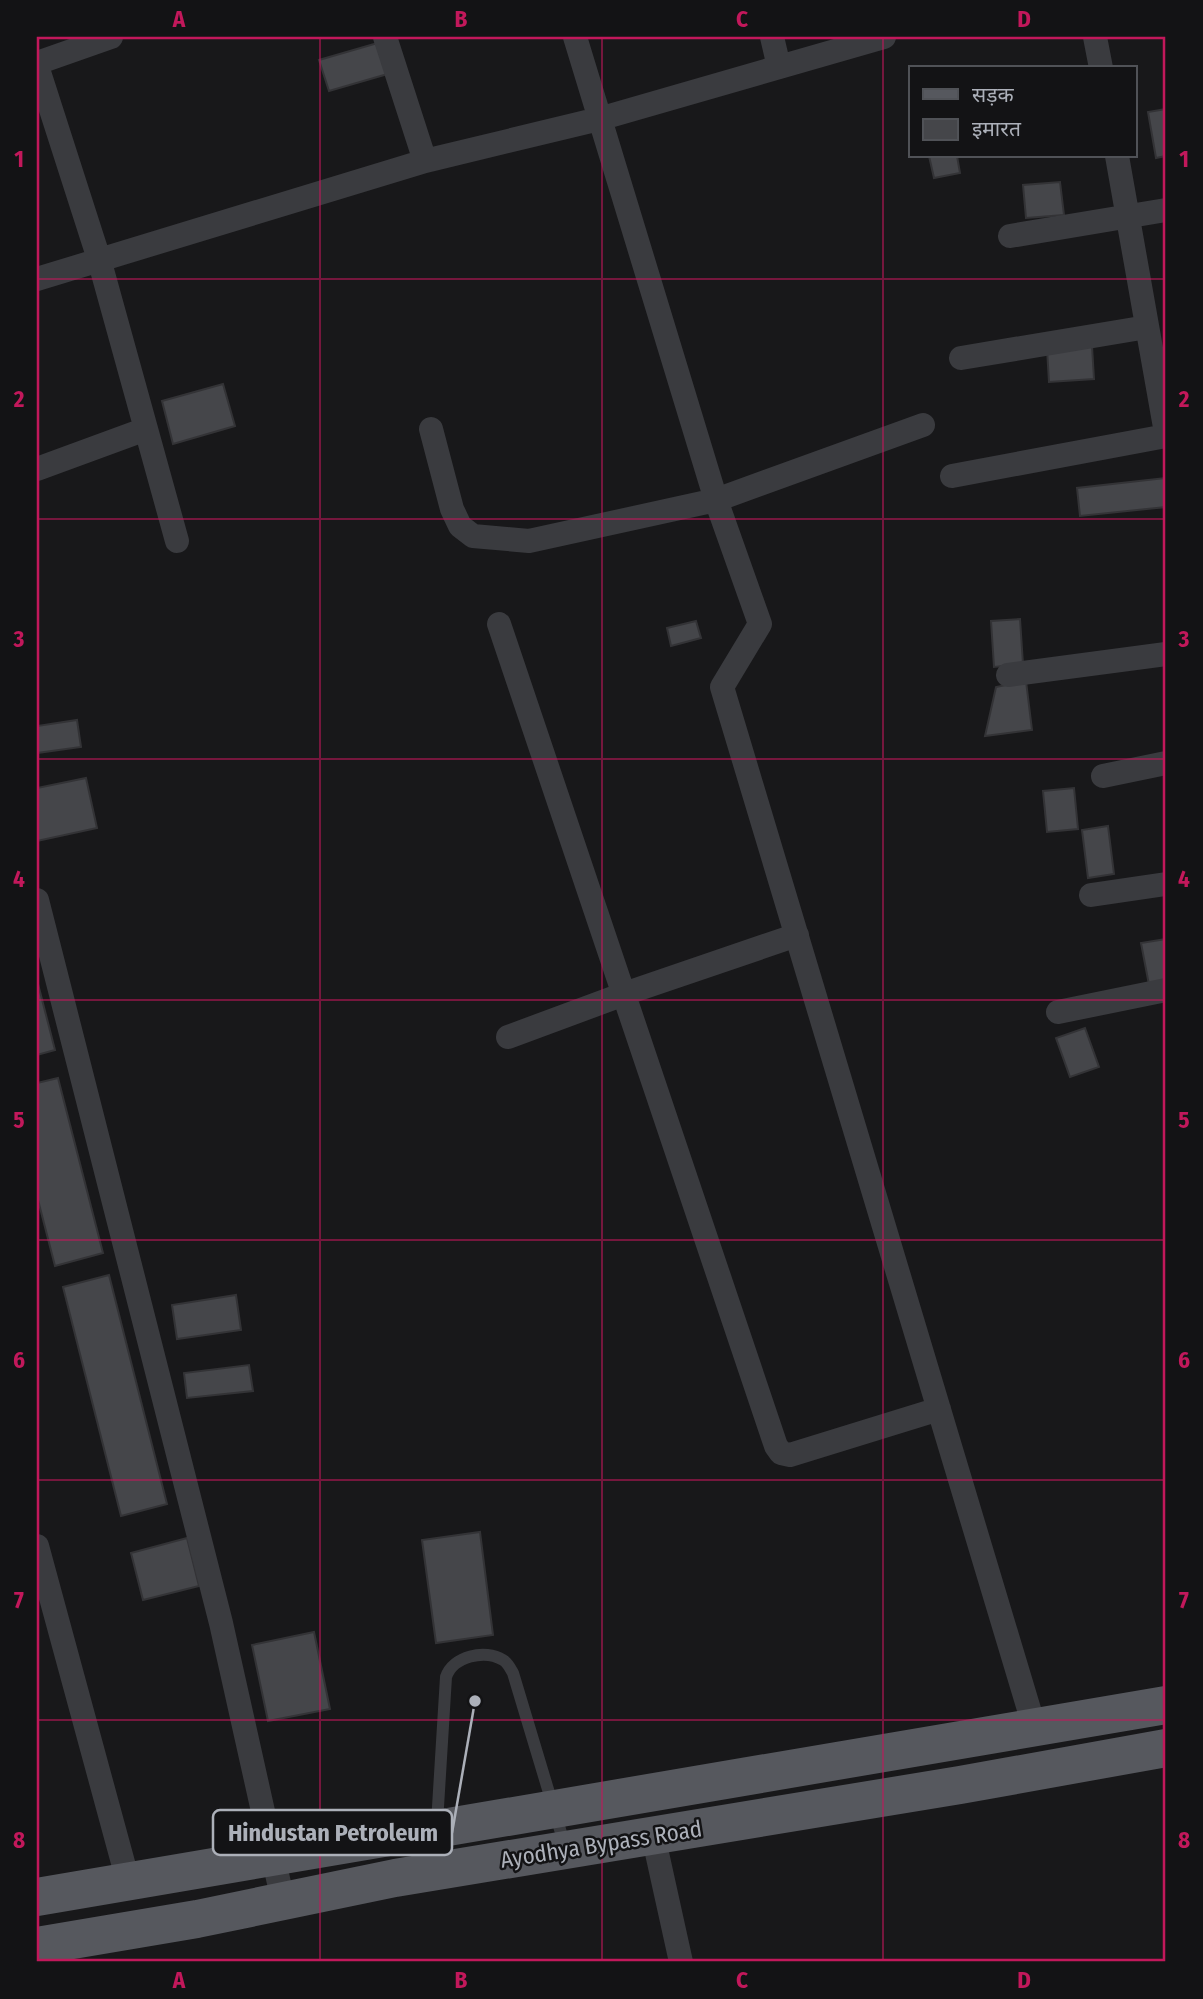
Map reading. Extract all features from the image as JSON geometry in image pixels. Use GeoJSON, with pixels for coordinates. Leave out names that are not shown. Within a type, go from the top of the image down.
{"type":"FeatureCollection","features":[{"type":"Feature","properties":{"kind":"main road","name":"Ayodhya Bypass Road"},"geometry":{"type":"LineString","coordinates":[[37,1946],[197,1919],[283,1901],[439,1850],[554,1808],[1166,1705]]}},
{"type":"Feature","properties":{"kind":"main road","name":"Ayodhya Bypass Road"},"geometry":{"type":"LineString","coordinates":[[37,1897],[272,1856],[439,1850],[566,1850],[1166,1748]]}},
{"type":"Feature","properties":{"kind":"street"},"geometry":{"type":"LineString","coordinates":[[111,37],[37,64],[99,260],[177,541]]}},
{"type":"Feature","properties":{"kind":"street"},"geometry":{"type":"LineString","coordinates":[[385,37],[425,161]]}},
{"type":"Feature","properties":{"kind":"street"},"geometry":{"type":"LineString","coordinates":[[575,37],[716,500],[761,624],[722,687],[1034,1726]]}},
{"type":"Feature","properties":{"kind":"street"},"geometry":{"type":"LineString","coordinates":[[772,37],[779,67]]}},
{"type":"Feature","properties":{"kind":"street"},"geometry":{"type":"LineString","coordinates":[[37,279],[425,161],[599,119],[884,37]]}},
{"type":"Feature","properties":{"kind":"street"},"geometry":{"type":"LineString","coordinates":[[1095,37],[1101,66]]}},
{"type":"Feature","properties":{"kind":"street"},"geometry":{"type":"LineString","coordinates":[[952,477],[1166,434],[1117,158]]}},
{"type":"Feature","properties":{"kind":"street"},"geometry":{"type":"LineString","coordinates":[[1010,236],[1166,210]]}},
{"type":"Feature","properties":{"kind":"street"},"geometry":{"type":"LineString","coordinates":[[961,358],[1147,327]]}},
{"type":"Feature","properties":{"kind":"street"},"geometry":{"type":"LineString","coordinates":[[431,429],[452,509],[460,526],[473,536],[529,541],[716,500],[923,425]]}},
{"type":"Feature","properties":{"kind":"street"},"geometry":{"type":"LineString","coordinates":[[37,469],[146,429]]}},
{"type":"Feature","properties":{"kind":"street"},"geometry":{"type":"LineString","coordinates":[[499,624],[776,1446],[781,1453],[790,1455],[939,1409]]}},
{"type":"Feature","properties":{"kind":"street"},"geometry":{"type":"LineString","coordinates":[[1008,675],[1166,654]]}},
{"type":"Feature","properties":{"kind":"street"},"geometry":{"type":"LineString","coordinates":[[1103,776],[1166,763]]}},
{"type":"Feature","properties":{"kind":"street"},"geometry":{"type":"LineString","coordinates":[[1091,895],[1166,884]]}},
{"type":"Feature","properties":{"kind":"street"},"geometry":{"type":"LineString","coordinates":[[37,900],[221,1623],[283,1901]]}},
{"type":"Feature","properties":{"kind":"street"},"geometry":{"type":"LineString","coordinates":[[508,1037],[624,994],[797,936]]}},
{"type":"Feature","properties":{"kind":"street"},"geometry":{"type":"LineString","coordinates":[[1058,1012],[1166,989]]}},
{"type":"Feature","properties":{"kind":"street"},"geometry":{"type":"LineString","coordinates":[[37,1546],[128,1881]]}},
{"type":"Feature","properties":{"kind":"street"},"geometry":{"type":"LineString","coordinates":[[653,1835],[681,1962]]}},
{"type":"Feature","properties":{"kind":"lane"},"geometry":{"type":"LineString","coordinates":[[439,1850],[446,1677],[449,1669],[459,1661],[490,1654],[506,1661],[513,1673],[566,1850]]}},
{"type":"Feature","properties":{"kind":"building"},"geometry":{"type":"Polygon","coordinates":[[[381,42],[391,73],[329,91],[319,60],[381,42]]]}},
{"type":"Feature","properties":{"kind":"building"},"geometry":{"type":"Polygon","coordinates":[[[1166,109],[1166,156],[1156,158],[1148,112],[1166,109]]]}},
{"type":"Feature","properties":{"kind":"building"},"geometry":{"type":"Polygon","coordinates":[[[929,158],[957,158],[960,173],[934,178],[929,158]]]}},
{"type":"Feature","properties":{"kind":"building"},"geometry":{"type":"Polygon","coordinates":[[[1060,182],[1064,215],[1026,218],[1023,185],[1060,182]]]}},
{"type":"Feature","properties":{"kind":"building"},"geometry":{"type":"Polygon","coordinates":[[[1092,346],[1094,379],[1049,382],[1047,349],[1092,346]]]}},
{"type":"Feature","properties":{"kind":"building"},"geometry":{"type":"Polygon","coordinates":[[[223,384],[235,426],[173,444],[162,401],[223,384]]]}},
{"type":"Feature","properties":{"kind":"building"},"geometry":{"type":"Polygon","coordinates":[[[1165,478],[1166,507],[1080,516],[1077,488],[1165,478]]]}},
{"type":"Feature","properties":{"kind":"building"},"geometry":{"type":"Polygon","coordinates":[[[1020,619],[1023,664],[994,667],[991,621],[1020,619]]]}},
{"type":"Feature","properties":{"kind":"building"},"geometry":{"type":"Polygon","coordinates":[[[696,621],[701,638],[671,646],[667,628],[696,621]]]}},
{"type":"Feature","properties":{"kind":"building"},"geometry":{"type":"Polygon","coordinates":[[[1026,681],[1032,730],[985,736],[996,687],[1026,681]]]}},
{"type":"Feature","properties":{"kind":"building"},"geometry":{"type":"Polygon","coordinates":[[[77,720],[81,747],[37,753],[37,726],[77,720]]]}},
{"type":"Feature","properties":{"kind":"building"},"geometry":{"type":"Polygon","coordinates":[[[86,778],[97,828],[37,841],[37,788],[86,778]]]}},
{"type":"Feature","properties":{"kind":"building"},"geometry":{"type":"Polygon","coordinates":[[[1074,788],[1078,829],[1047,832],[1043,791],[1074,788]]]}},
{"type":"Feature","properties":{"kind":"building"},"geometry":{"type":"Polygon","coordinates":[[[1108,826],[1114,874],[1088,878],[1082,830],[1108,826]]]}},
{"type":"Feature","properties":{"kind":"building"},"geometry":{"type":"Polygon","coordinates":[[[1166,939],[1166,987],[1150,990],[1141,943],[1166,939]]]}},
{"type":"Feature","properties":{"kind":"building"},"geometry":{"type":"Polygon","coordinates":[[[37,980],[55,1050],[37,1055],[37,980]]]}},
{"type":"Feature","properties":{"kind":"building"},"geometry":{"type":"Polygon","coordinates":[[[1085,1028],[1099,1067],[1070,1077],[1056,1038],[1085,1028]]]}},
{"type":"Feature","properties":{"kind":"building"},"geometry":{"type":"Polygon","coordinates":[[[58,1078],[103,1253],[55,1266],[37,1196],[37,1083],[58,1078]]]}},
{"type":"Feature","properties":{"kind":"building"},"geometry":{"type":"Polygon","coordinates":[[[109,1275],[167,1504],[121,1516],[63,1287],[109,1275]]]}},
{"type":"Feature","properties":{"kind":"building"},"geometry":{"type":"Polygon","coordinates":[[[236,1295],[241,1330],[177,1339],[172,1305],[236,1295]]]}},
{"type":"Feature","properties":{"kind":"building"},"geometry":{"type":"Polygon","coordinates":[[[249,1365],[253,1391],[187,1398],[184,1373],[249,1365]]]}},
{"type":"Feature","properties":{"kind":"building"},"geometry":{"type":"Polygon","coordinates":[[[480,1532],[493,1635],[436,1643],[422,1540],[480,1532]]]}},
{"type":"Feature","properties":{"kind":"building"},"geometry":{"type":"Polygon","coordinates":[[[187,1538],[199,1586],[143,1600],[131,1553],[187,1538]]]}},
{"type":"Feature","properties":{"kind":"building"},"geometry":{"type":"Polygon","coordinates":[[[314,1632],[330,1709],[268,1721],[252,1645],[314,1632]]]}},
{"type":"Feature","properties":{"kind":"place","name":"Hindustan Petroleum"},"geometry":{"type":"Point","coordinates":[475,1701]}}]}
